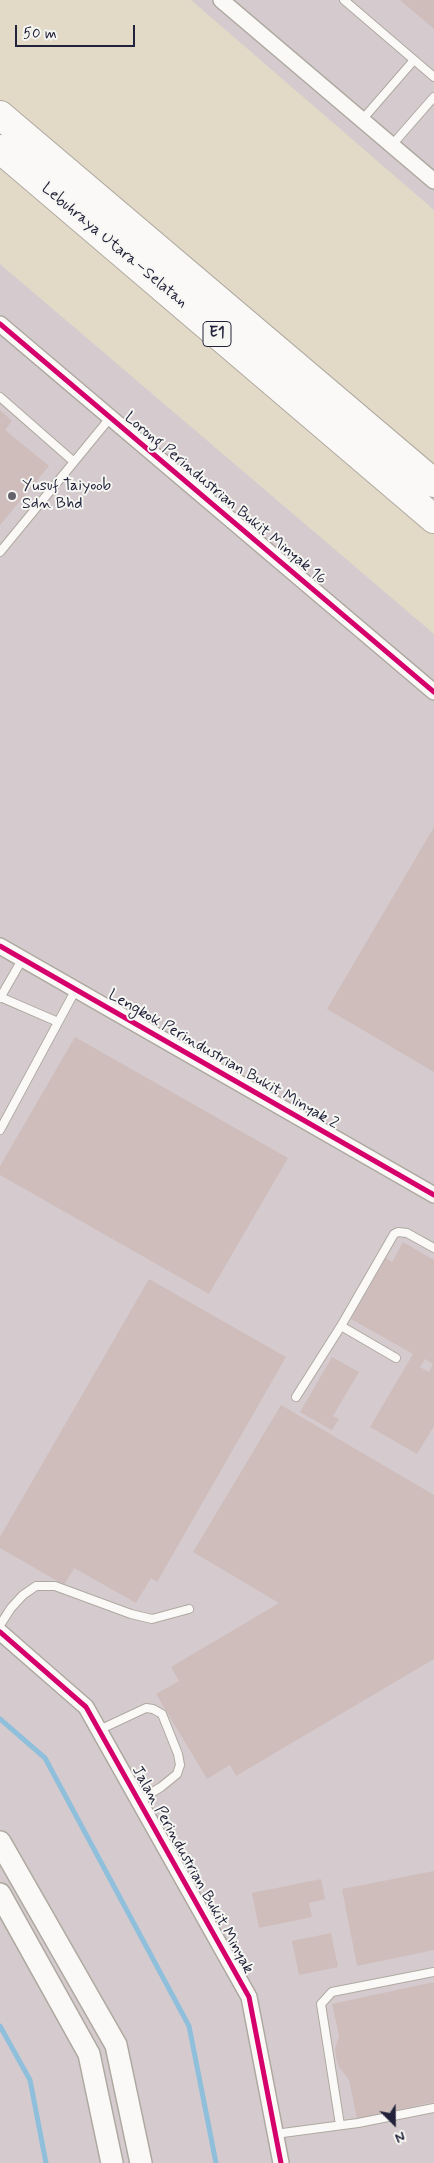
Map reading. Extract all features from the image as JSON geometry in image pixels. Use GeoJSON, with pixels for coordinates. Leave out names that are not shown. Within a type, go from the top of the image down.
{"type":"FeatureCollection","features":[{"type":"Feature","properties":{"kind":"highway","name":"Lebuhraya Utara–Selatan"},"geometry":{"type":"LineString","coordinates":[[0,115],[434,483]]}},
{"type":"Feature","properties":{"kind":"highway","name":"Lebuhraya Utara–Selatan"},"geometry":{"type":"LineString","coordinates":[[0,149],[434,519]]}},
{"type":"Feature","properties":{"kind":"main road"},"geometry":{"type":"LineString","coordinates":[[0,1842],[116,2045],[142,2163]]}},
{"type":"Feature","properties":{"kind":"main road"},"geometry":{"type":"LineString","coordinates":[[0,1894],[89,2054],[112,2163]]}},
{"type":"Feature","properties":{"kind":"street"},"geometry":{"type":"LineString","coordinates":[[221,0],[434,181]]}},
{"type":"Feature","properties":{"kind":"street","name":"Lorong Perindustrian Bukit Minyak 16"},"geometry":{"type":"LineString","coordinates":[[0,324],[434,692]]}},
{"type":"Feature","properties":{"kind":"street","name":"Lengkok Perindustrian Bukit Minyak 2"},"geometry":{"type":"LineString","coordinates":[[0,946],[434,1194]]}},
{"type":"Feature","properties":{"kind":"street","name":"Jalan Perindustrian Bukit Minyak"},"geometry":{"type":"LineString","coordinates":[[0,1632],[86,1707],[249,1997],[281,2163]]}},
{"type":"Feature","properties":{"kind":"lane"},"geometry":{"type":"LineString","coordinates":[[344,0],[434,77]]}},
{"type":"Feature","properties":{"kind":"lane"},"geometry":{"type":"LineString","coordinates":[[362,120],[414,60]]}},
{"type":"Feature","properties":{"kind":"lane"},"geometry":{"type":"LineString","coordinates":[[392,145],[434,96]]}},
{"type":"Feature","properties":{"kind":"lane"},"geometry":{"type":"LineString","coordinates":[[0,396],[73,461]]}},
{"type":"Feature","properties":{"kind":"lane"},"geometry":{"type":"LineString","coordinates":[[0,552],[110,418]]}},
{"type":"Feature","properties":{"kind":"lane"},"geometry":{"type":"LineString","coordinates":[[23,958],[0,997],[58,1022]]}},
{"type":"Feature","properties":{"kind":"lane"},"geometry":{"type":"LineString","coordinates":[[0,1130],[76,991]]}},
{"type":"Feature","properties":{"kind":"lane"},"geometry":{"type":"LineString","coordinates":[[296,1397],[341,1326],[394,1234],[398,1232],[407,1233],[434,1248]]}},
{"type":"Feature","properties":{"kind":"lane"},"geometry":{"type":"LineString","coordinates":[[341,1326],[396,1358]]}},
{"type":"Feature","properties":{"kind":"lane"},"geometry":{"type":"LineString","coordinates":[[0,1625],[11,1608],[23,1595],[36,1586],[55,1586],[131,1614],[152,1619],[188,1609]]}},
{"type":"Feature","properties":{"kind":"lane"},"geometry":{"type":"LineString","coordinates":[[99,1730],[146,1708],[153,1709],[162,1714],[176,1747],[180,1765],[177,1774],[161,1787],[138,1801]]}},
{"type":"Feature","properties":{"kind":"lane"},"geometry":{"type":"LineString","coordinates":[[340,2125],[321,2004],[332,1992],[434,1972]]}},
{"type":"Feature","properties":{"kind":"lane"},"geometry":{"type":"LineString","coordinates":[[275,2134],[340,2125],[434,2108]]}},
{"type":"Feature","properties":{"kind":"shaded area"},"geometry":{"type":"Polygon","coordinates":[[[191,0],[434,0],[434,210],[191,0]]]}},
{"type":"Feature","properties":{"kind":"shaded area"},"geometry":{"type":"Polygon","coordinates":[[[0,264],[434,634],[434,2163],[0,2163],[0,264]]]}},
{"type":"Feature","properties":{"kind":"building"},"geometry":{"type":"Polygon","coordinates":[[[400,0],[434,0],[434,29],[400,0]]]}},
{"type":"Feature","properties":{"kind":"building","name":"Yusuf Taiyoob Sdn Bhd"},"geometry":{"type":"Polygon","coordinates":[[[0,410],[12,421],[5,430],[49,466],[0,525],[0,410]]]}},
{"type":"Feature","properties":{"kind":"building"},"geometry":{"type":"Polygon","coordinates":[[[434,827],[434,1072],[327,1009],[434,827]]]}},
{"type":"Feature","properties":{"kind":"building"},"geometry":{"type":"Polygon","coordinates":[[[75,1037],[288,1158],[209,1294],[0,1175],[0,1166],[75,1037]]]}},
{"type":"Feature","properties":{"kind":"building"},"geometry":{"type":"Polygon","coordinates":[[[403,1242],[434,1260],[434,1426],[417,1454],[370,1427],[413,1354],[351,1319],[386,1258],[392,1262],[403,1242]],[[425,1359],[420,1367],[429,1372],[433,1364],[425,1359]]]}},
{"type":"Feature","properties":{"kind":"building"},"geometry":{"type":"Polygon","coordinates":[[[149,1279],[286,1357],[157,1582],[151,1578],[136,1603],[74,1568],[64,1585],[0,1548],[0,1537],[149,1279]]]}},
{"type":"Feature","properties":{"kind":"building"},"geometry":{"type":"Polygon","coordinates":[[[332,1357],[359,1372],[333,1416],[339,1419],[332,1430],[300,1412],[332,1357]]]}},
{"type":"Feature","properties":{"kind":"building"},"geometry":{"type":"Polygon","coordinates":[[[281,1405],[434,1495],[434,1659],[236,1776],[230,1765],[207,1779],[156,1694],[179,1681],[171,1667],[279,1603],[193,1552],[281,1405]]]}},
{"type":"Feature","properties":{"kind":"building"},"geometry":{"type":"Polygon","coordinates":[[[434,1871],[434,1950],[357,1966],[342,1889],[434,1871]]]}},
{"type":"Feature","properties":{"kind":"building"},"geometry":{"type":"Polygon","coordinates":[[[321,1879],[325,1899],[309,1903],[312,1917],[259,1928],[252,1893],[321,1879]]]}},
{"type":"Feature","properties":{"kind":"building"},"geometry":{"type":"Polygon","coordinates":[[[331,1933],[338,1967],[299,1975],[292,1941],[331,1933]]]}},
{"type":"Feature","properties":{"kind":"building"},"geometry":{"type":"Polygon","coordinates":[[[434,1982],[434,2102],[357,2119],[349,2080],[339,2067],[336,2058],[335,2049],[339,2036],[332,2004],[434,1982]]]}},
{"type":"Feature","properties":{"kind":"waterway"},"geometry":{"type":"LineString","coordinates":[[0,1719],[45,1758],[189,2026],[216,2163]]}},
{"type":"Feature","properties":{"kind":"waterway"},"geometry":{"type":"LineString","coordinates":[[0,2026],[30,2080],[46,2163]]}},
{"type":"Feature","properties":{"kind":"cycle path"},"geometry":{"type":"LineString","coordinates":[[0,324],[434,692]]}},
{"type":"Feature","properties":{"kind":"cycle path"},"geometry":{"type":"LineString","coordinates":[[0,946],[434,1195]]}},
{"type":"Feature","properties":{"kind":"cycle path"},"geometry":{"type":"LineString","coordinates":[[0,1632],[86,1707],[249,1997],[281,2163]]}},
{"type":"Feature","properties":{"kind":"place","name":"Yusuf Taiyoob Sdn Bhd"},"geometry":{"type":"Point","coordinates":[12,496]}}]}
